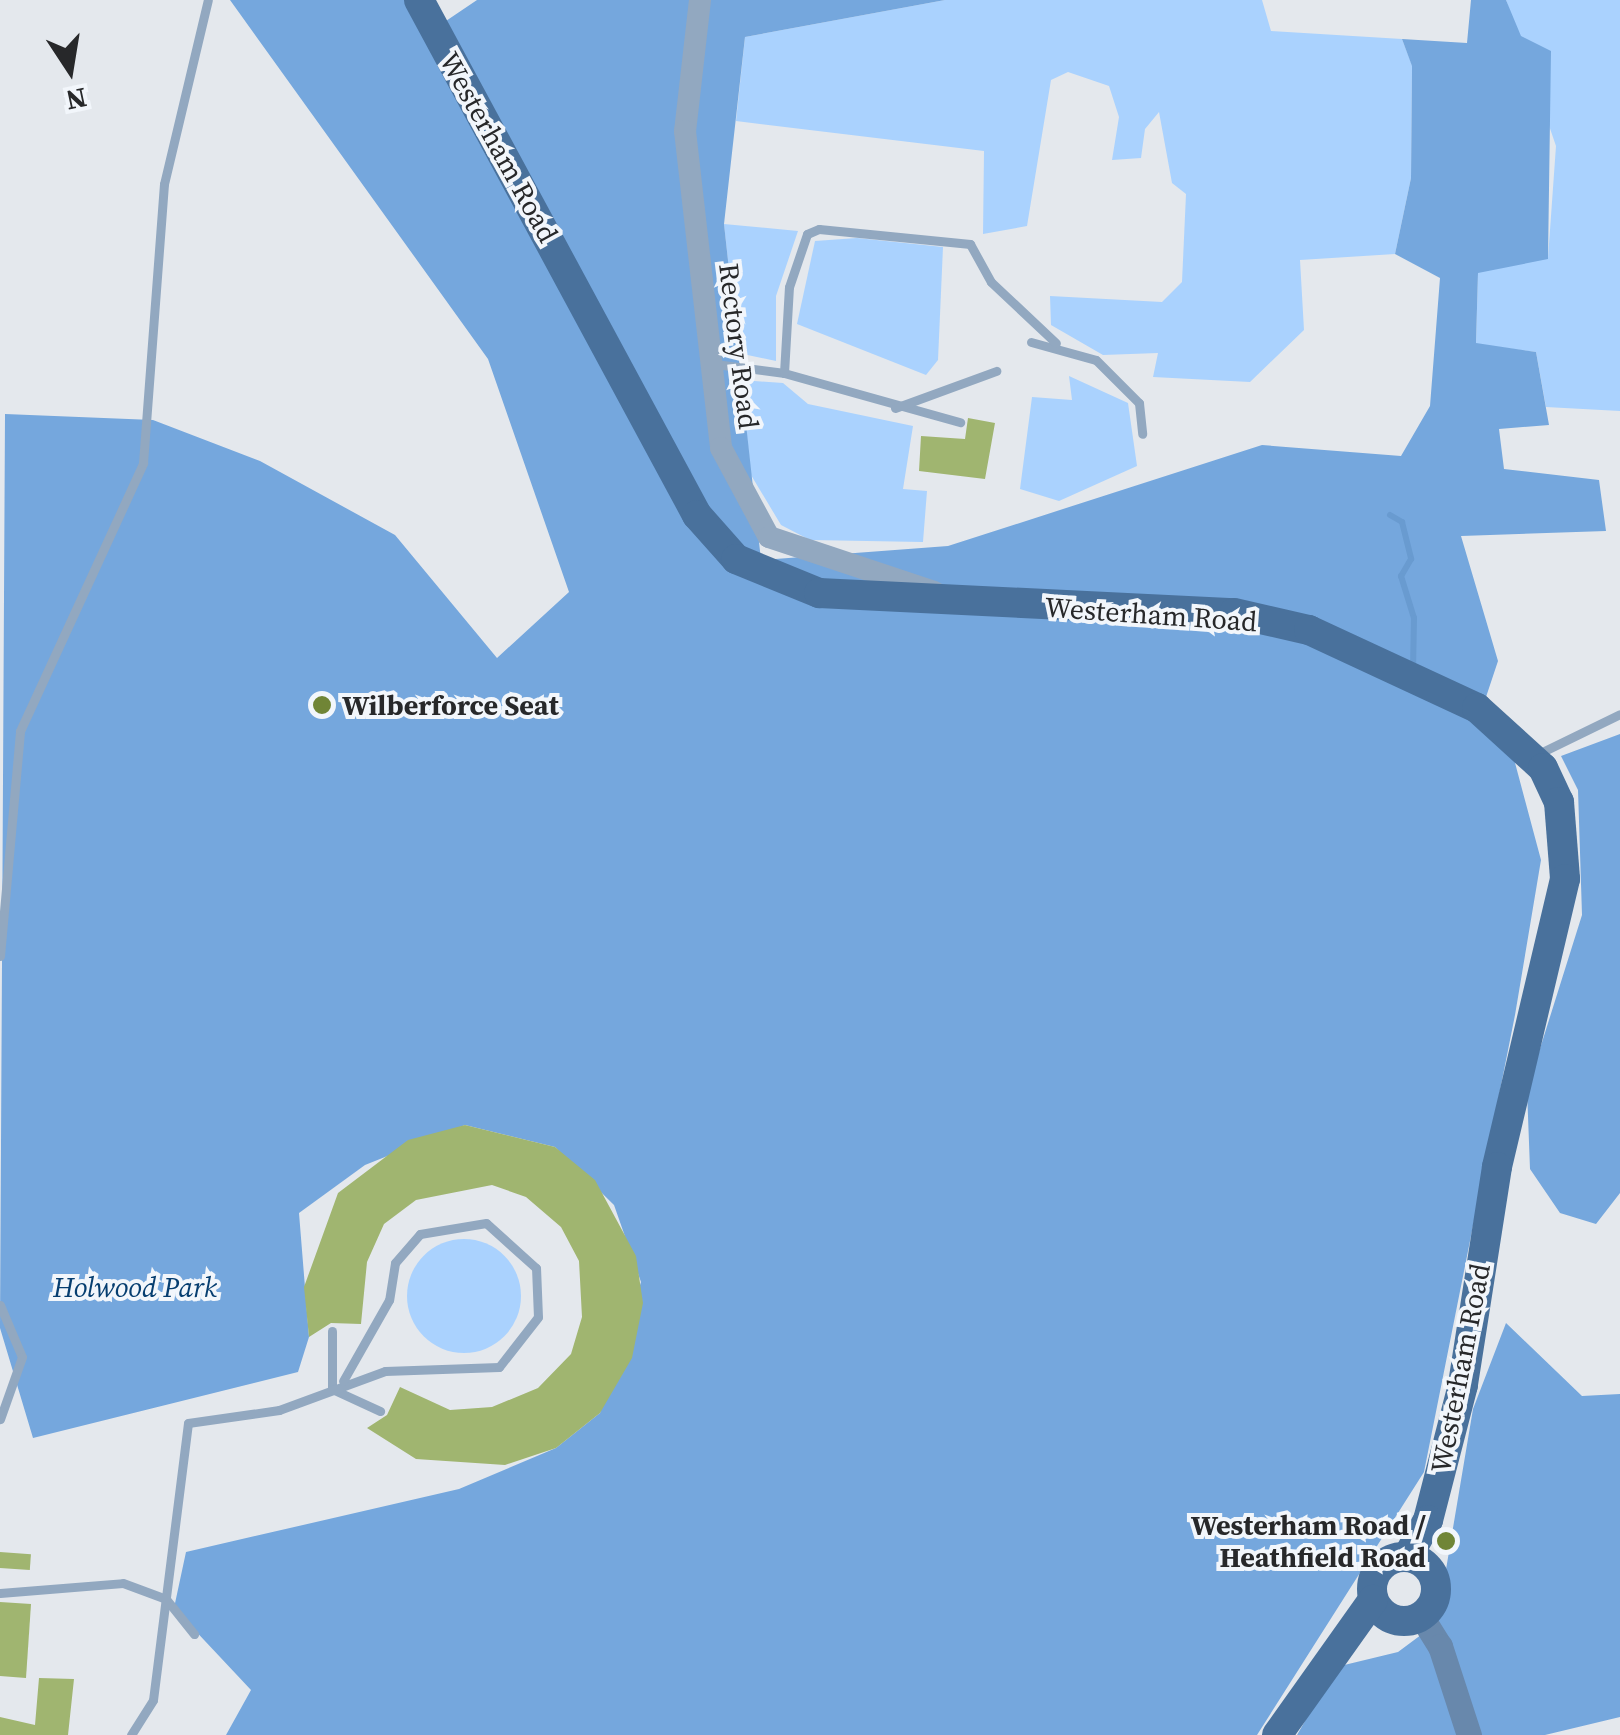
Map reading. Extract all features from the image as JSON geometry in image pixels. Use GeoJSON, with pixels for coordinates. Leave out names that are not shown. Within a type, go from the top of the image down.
{"type":"FeatureCollection","features":[{"type":"Feature","properties":{"kind":"main road","name":"Westerham Road"},"geometry":{"type":"LineString","coordinates":[[419,0],[697,515],[736,559],[819,594],[1234,613],[1309,630],[1477,708],[1534,756],[1558,802],[1564,879],[1497,1167],[1463,1385],[1428,1520],[1408,1556],[1377,1571],[1372,1600],[1277,1735]]}},
{"type":"Feature","properties":{"kind":"main road"},"geometry":{"type":"LineString","coordinates":[[1408,1556],[1436,1583],[1421,1616],[1469,1735]]}},
{"type":"Feature","properties":{"kind":"main road"},"geometry":{"type":"LineString","coordinates":[[1372,1600],[1398,1620],[1421,1616]]}},
{"type":"Feature","properties":{"kind":"street","name":"Rectory Road"},"geometry":{"type":"LineString","coordinates":[[700,0],[685,131],[707,363],[722,448],[770,537],[969,603]]}},
{"type":"Feature","properties":{"kind":"lane"},"geometry":{"type":"LineString","coordinates":[[0,956],[20,731],[144,464],[164,184],[208,0]]}},
{"type":"Feature","properties":{"kind":"lane"},"geometry":{"type":"LineString","coordinates":[[784,373],[790,287],[807,234],[819,229],[970,244],[990,282],[1056,343],[1096,360],[1139,404],[1142,434]]}},
{"type":"Feature","properties":{"kind":"lane"},"geometry":{"type":"LineString","coordinates":[[1032,342],[1056,343]]}},
{"type":"Feature","properties":{"kind":"lane"},"geometry":{"type":"LineString","coordinates":[[707,363],[784,373],[892,409],[960,422]]}},
{"type":"Feature","properties":{"kind":"lane"},"geometry":{"type":"LineString","coordinates":[[892,409],[996,371]]}},
{"type":"Feature","properties":{"kind":"lane"},"geometry":{"type":"LineString","coordinates":[[1534,756],[1620,714]]}},
{"type":"Feature","properties":{"kind":"lane"},"geometry":{"type":"LineString","coordinates":[[131,1735],[153,1700],[188,1422],[279,1410],[332,1390],[342,1381],[389,1300],[396,1263],[420,1234],[486,1223],[536,1268],[538,1317],[498,1367],[342,1381]]}},
{"type":"Feature","properties":{"kind":"lane"},"geometry":{"type":"LineString","coordinates":[[0,1305],[22,1357],[0,1419]]}},
{"type":"Feature","properties":{"kind":"lane"},"geometry":{"type":"LineString","coordinates":[[332,1331],[332,1390]]}},
{"type":"Feature","properties":{"kind":"lane"},"geometry":{"type":"LineString","coordinates":[[332,1390],[380,1411]]}},
{"type":"Feature","properties":{"kind":"lane"},"geometry":{"type":"LineString","coordinates":[[0,1593],[89,1580],[166,1600],[194,1634]]}},
{"type":"Feature","properties":{"kind":"shaded area"},"geometry":{"type":"Polygon","coordinates":[[[945,0],[1262,0],[1271,31],[1402,39],[1412,65],[1411,178],[1395,254],[1300,260],[1304,330],[1250,382],[1153,377],[1158,353],[1103,355],[1051,325],[1050,296],[1162,302],[1182,282],[1186,194],[1172,183],[1159,112],[1145,129],[1141,158],[1112,160],[1119,117],[1109,86],[1068,72],[1051,80],[1027,226],[983,234],[984,151],[736,121],[745,37],[945,0]]]}},
{"type":"Feature","properties":{"kind":"shaded area"},"geometry":{"type":"Polygon","coordinates":[[[1506,0],[1620,0],[1620,411],[1546,407],[1536,352],[1476,344],[1478,272],[1548,258],[1556,146],[1506,0]]]}},
{"type":"Feature","properties":{"kind":"shaded area"},"geometry":{"type":"Polygon","coordinates":[[[724,224],[798,231],[776,296],[776,361],[738,353],[724,224]]]}},
{"type":"Feature","properties":{"kind":"shaded area"},"geometry":{"type":"Polygon","coordinates":[[[857,238],[943,247],[938,360],[926,375],[797,324],[815,241],[857,238]]]}},
{"type":"Feature","properties":{"kind":"shaded area"},"geometry":{"type":"Polygon","coordinates":[[[1069,376],[1128,403],[1137,466],[1059,501],[1020,489],[1032,397],[1072,400],[1069,376]]]}},
{"type":"Feature","properties":{"kind":"shaded area"},"geometry":{"type":"Polygon","coordinates":[[[741,380],[783,383],[808,404],[913,426],[903,489],[927,491],[923,542],[810,540],[781,525],[751,475],[741,380]]]}},
{"type":"Feature","properties":{"kind":"shaded area"},"geometry":{"type":"Polygon","coordinates":[[[464,1239],[486,1244],[504,1256],[516,1274],[521,1296],[516,1318],[504,1336],[486,1348],[464,1353],[442,1348],[424,1336],[412,1318],[407,1296],[412,1274],[424,1256],[442,1244],[464,1239]]]}},
{"type":"Feature","properties":{"kind":"green space","name":"Holwood Park"},"geometry":{"type":"Polygon","coordinates":[[[230,0],[425,0],[440,25],[477,0],[945,0],[745,37],[724,224],[761,560],[948,546],[1262,445],[1401,456],[1430,406],[1440,278],[1395,254],[1411,178],[1412,66],[1402,39],[1467,43],[1471,0],[1506,0],[1521,36],[1551,51],[1548,259],[1478,273],[1476,343],[1536,352],[1549,425],[1499,429],[1504,469],[1599,480],[1606,531],[1461,536],[1498,661],[1478,721],[1514,759],[1541,860],[1515,1015],[1424,1472],[1257,1735],[226,1735],[251,1690],[174,1608],[186,1552],[459,1489],[556,1448],[600,1413],[641,1282],[614,1205],[555,1147],[465,1125],[365,1165],[299,1213],[309,1337],[298,1372],[33,1438],[0,1328],[5,414],[153,420],[260,461],[395,535],[497,658],[569,592],[488,359],[230,0]]]}},
{"type":"Feature","properties":{"kind":"green space"},"geometry":{"type":"Polygon","coordinates":[[[1620,734],[1620,1193],[1596,1224],[1560,1213],[1530,1169],[1527,1090],[1582,915],[1578,790],[1561,756],[1620,734]]]}},
{"type":"Feature","properties":{"kind":"green space"},"geometry":{"type":"Polygon","coordinates":[[[1506,1323],[1582,1396],[1620,1394],[1620,1717],[1545,1735],[1297,1735],[1336,1667],[1398,1652],[1437,1623],[1473,1409],[1506,1323]]]}},
{"type":"Feature","properties":{"kind":"building"},"geometry":{"type":"Polygon","coordinates":[[[968,418],[995,423],[985,479],[919,471],[921,436],[965,439],[968,418]]]}},
{"type":"Feature","properties":{"kind":"building"},"geometry":{"type":"Polygon","coordinates":[[[465,1125],[555,1147],[595,1180],[636,1256],[643,1303],[632,1358],[600,1413],[556,1448],[505,1465],[416,1459],[367,1428],[387,1415],[400,1387],[450,1410],[492,1407],[538,1388],[571,1354],[582,1317],[579,1261],[561,1227],[526,1197],[492,1185],[416,1200],[384,1224],[367,1262],[361,1324],[331,1323],[309,1337],[304,1287],[338,1193],[408,1140],[465,1125]]]}},
{"type":"Feature","properties":{"kind":"building"},"geometry":{"type":"Polygon","coordinates":[[[0,1552],[31,1554],[30,1570],[0,1568],[0,1552]]]}},
{"type":"Feature","properties":{"kind":"building"},"geometry":{"type":"Polygon","coordinates":[[[0,1602],[31,1604],[26,1678],[0,1676],[0,1602]]]}},
{"type":"Feature","properties":{"kind":"building"},"geometry":{"type":"Polygon","coordinates":[[[39,1678],[74,1679],[68,1735],[0,1735],[0,1717],[35,1725],[39,1678]]]}},
{"type":"Feature","properties":{"kind":"waterway"},"geometry":{"type":"LineString","coordinates":[[1390,515],[1402,522],[1411,559],[1401,576],[1414,618],[1413,670]]}},
{"type":"Feature","properties":{"kind":"place","name":"Wilberforce Seat"},"geometry":{"type":"Point","coordinates":[322,705]}},
{"type":"Feature","properties":{"kind":"place","name":"Westerham Road / Heathfield Road"},"geometry":{"type":"Point","coordinates":[1446,1541]}}]}
